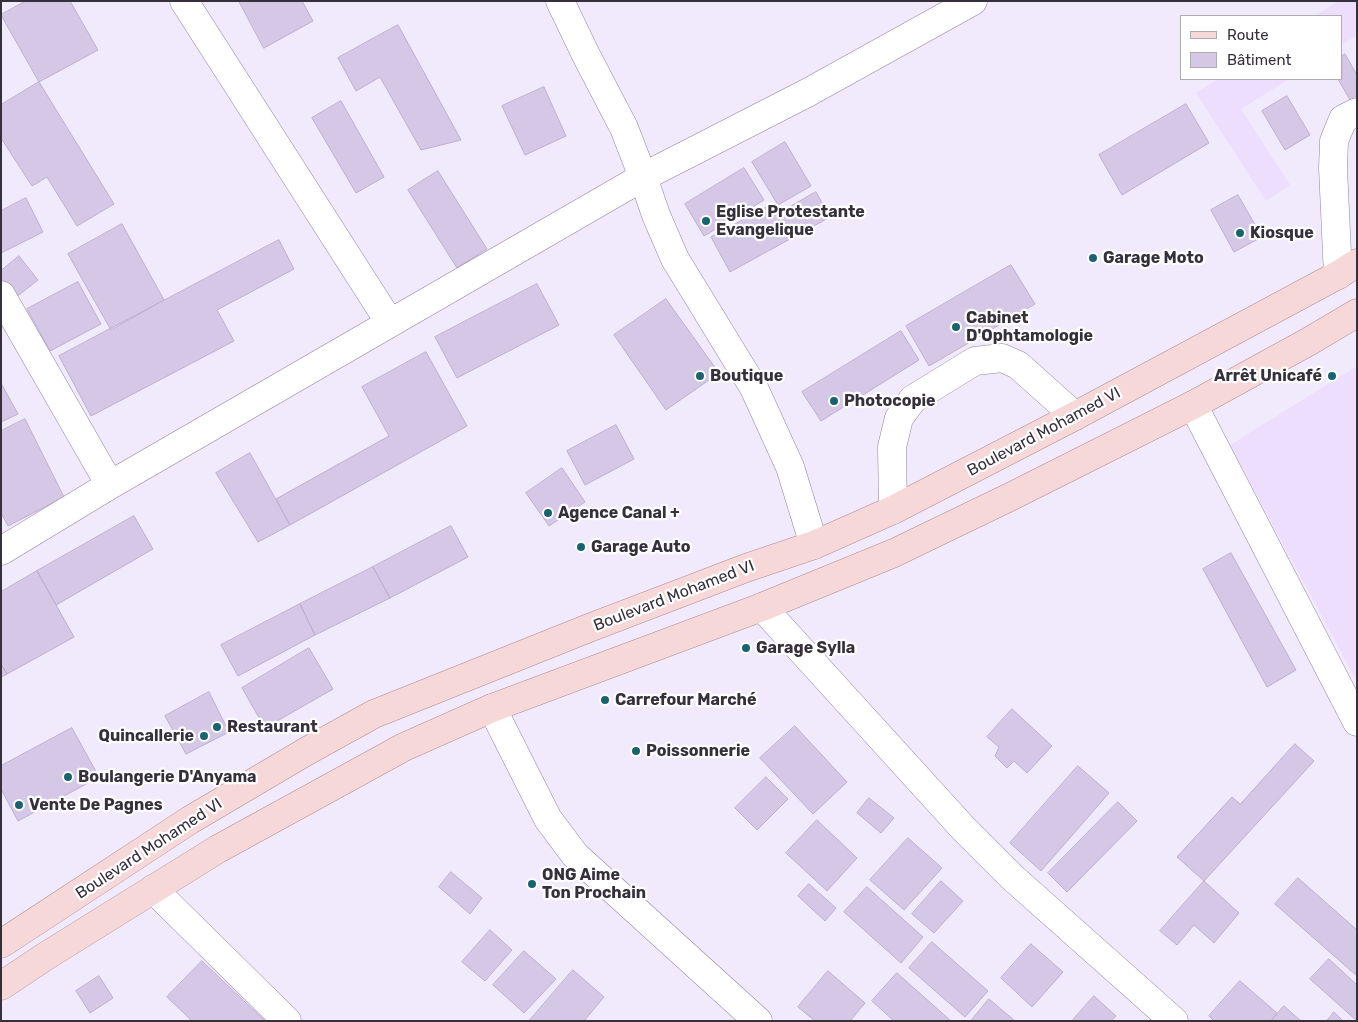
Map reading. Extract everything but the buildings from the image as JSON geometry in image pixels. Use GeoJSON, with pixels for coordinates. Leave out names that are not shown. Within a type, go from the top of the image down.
{"type":"FeatureCollection","features":[{"type":"Feature","properties":{"kind":"main road","name":"Boulevard Mohamed VI"},"geometry":{"type":"LineString","coordinates":[[1,944],[190,820],[374,714],[589,628],[746,568],[814,545],[893,510],[1075,416],[1347,269]]}},
{"type":"Feature","properties":{"kind":"main road"},"geometry":{"type":"LineString","coordinates":[[1,986],[218,849],[404,747],[492,708],[762,607],[894,554],[1193,405],[1357,313]]}},
{"type":"Feature","properties":{"kind":"main road"},"geometry":{"type":"LineString","coordinates":[[993,459],[1012,496]]}},
{"type":"Feature","properties":{"kind":"street"},"geometry":{"type":"LineString","coordinates":[[184,1],[390,324]]}},
{"type":"Feature","properties":{"kind":"street"},"geometry":{"type":"LineString","coordinates":[[560,1],[624,128],[644,177],[656,215],[675,259],[754,388],[790,468],[814,545]]}},
{"type":"Feature","properties":{"kind":"street"},"geometry":{"type":"LineString","coordinates":[[1,552],[110,485],[644,177],[808,93],[973,1]]}},
{"type":"Feature","properties":{"kind":"street"},"geometry":{"type":"LineString","coordinates":[[1347,269],[1333,168],[1334,141],[1344,119],[1357,112]]}},
{"type":"Feature","properties":{"kind":"street"},"geometry":{"type":"LineString","coordinates":[[1,296],[110,485]]}},
{"type":"Feature","properties":{"kind":"street"},"geometry":{"type":"LineString","coordinates":[[893,510],[892,447],[899,418],[913,399],[976,361],[1002,358],[1018,365],[1075,416]]}},
{"type":"Feature","properties":{"kind":"street"},"geometry":{"type":"LineString","coordinates":[[1193,405],[1357,722]]}},
{"type":"Feature","properties":{"kind":"street"},"geometry":{"type":"LineString","coordinates":[[762,607],[963,828],[1005,870],[1174,1021]]}},
{"type":"Feature","properties":{"kind":"street"},"geometry":{"type":"LineString","coordinates":[[492,708],[548,819],[575,855],[758,1021]]}},
{"type":"Feature","properties":{"kind":"street"},"geometry":{"type":"LineString","coordinates":[[153,890],[287,1021]]}},
{"type":"Feature","properties":{"kind":"shaded area"},"geometry":{"type":"Polygon","coordinates":[[[1338,1],[1357,1],[1357,35],[1343,44],[1343,15],[1317,15],[1338,1]]]}},
{"type":"Feature","properties":{"kind":"shaded area"},"geometry":{"type":"Polygon","coordinates":[[[1216,80],[1287,80],[1241,109],[1290,185],[1266,201],[1196,93],[1216,80]]]}},
{"type":"Feature","properties":{"kind":"shaded area"},"geometry":{"type":"Polygon","coordinates":[[[1357,366],[1357,682],[1230,445],[1357,366]]]}},
{"type":"Feature","properties":{"kind":"place","name":"Eglise Protestante Evangelique"},"geometry":{"type":"Point","coordinates":[706,221]}},
{"type":"Feature","properties":{"kind":"place","name":"Kiosque"},"geometry":{"type":"Point","coordinates":[1240,233]}},
{"type":"Feature","properties":{"kind":"place","name":"Garage Moto"},"geometry":{"type":"Point","coordinates":[1093,258]}},
{"type":"Feature","properties":{"kind":"place","name":"Cabinet D'Ophtamologie"},"geometry":{"type":"Point","coordinates":[956,327]}},
{"type":"Feature","properties":{"kind":"place","name":"Boutique"},"geometry":{"type":"Point","coordinates":[700,376]}},
{"type":"Feature","properties":{"kind":"place","name":"Arrêt Unicafé"},"geometry":{"type":"Point","coordinates":[1332,376]}},
{"type":"Feature","properties":{"kind":"place","name":"Photocopie"},"geometry":{"type":"Point","coordinates":[834,401]}},
{"type":"Feature","properties":{"kind":"place","name":"Agence Canal +"},"geometry":{"type":"Point","coordinates":[548,513]}},
{"type":"Feature","properties":{"kind":"place","name":"Garage Auto"},"geometry":{"type":"Point","coordinates":[581,547]}},
{"type":"Feature","properties":{"kind":"place","name":"Garage Sylla"},"geometry":{"type":"Point","coordinates":[746,648]}},
{"type":"Feature","properties":{"kind":"place","name":"Carrefour Marché"},"geometry":{"type":"Point","coordinates":[605,700]}},
{"type":"Feature","properties":{"kind":"place","name":"Restaurant"},"geometry":{"type":"Point","coordinates":[217,727]}},
{"type":"Feature","properties":{"kind":"place","name":"Quincallerie"},"geometry":{"type":"Point","coordinates":[204,736]}},
{"type":"Feature","properties":{"kind":"place","name":"Poissonnerie"},"geometry":{"type":"Point","coordinates":[636,751]}},
{"type":"Feature","properties":{"kind":"place","name":"Boulangerie D'Anyama"},"geometry":{"type":"Point","coordinates":[68,777]}},
{"type":"Feature","properties":{"kind":"place","name":"Vente De Pagnes"},"geometry":{"type":"Point","coordinates":[19,805]}},
{"type":"Feature","properties":{"kind":"place","name":"ONG Aime Ton Prochain"},"geometry":{"type":"Point","coordinates":[532,884]}}]}
